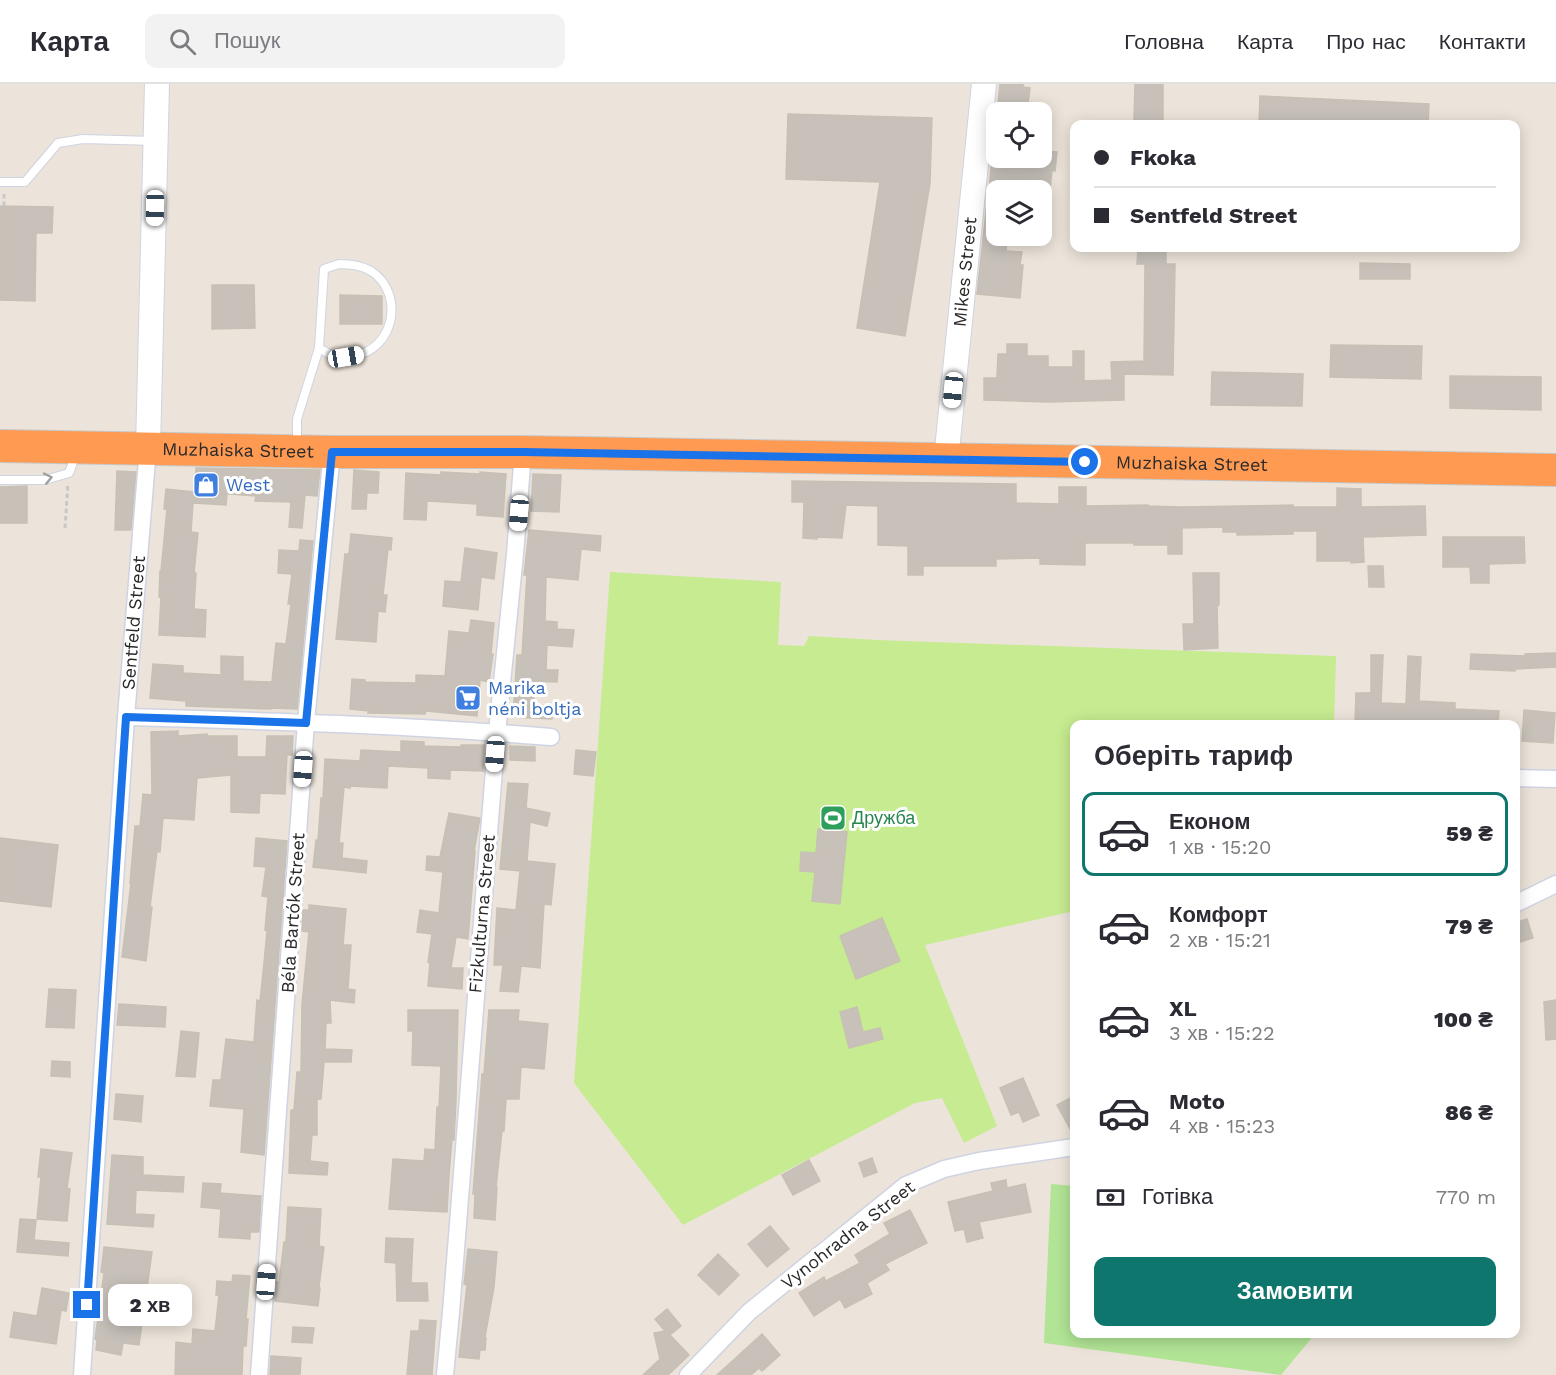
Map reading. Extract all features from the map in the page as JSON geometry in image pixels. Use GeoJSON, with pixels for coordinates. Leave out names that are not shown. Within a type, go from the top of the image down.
{"type":"FeatureCollection","features":[{"type":"Feature","properties":{"kind":"highway","name":"Muzhaiska Street"},"geometry":{"type":"LineString","coordinates":[[0,446],[74,460],[148,448],[332,452],[523,452],[1556,470]]}},
{"type":"Feature","properties":{"kind":"main road","name":"Sentfeld Street"},"geometry":{"type":"LineString","coordinates":[[148,448],[158,84]]}},
{"type":"Feature","properties":{"kind":"main road","name":"Mikes Street"},"geometry":{"type":"LineString","coordinates":[[946,460],[984,84]]}},
{"type":"Feature","properties":{"kind":"street","name":"Sentfeld Street"},"geometry":{"type":"LineString","coordinates":[[82,1375],[126,717],[148,448]]}},
{"type":"Feature","properties":{"kind":"street","name":"Béla Bartók Street"},"geometry":{"type":"LineString","coordinates":[[260,1375],[306,723],[332,452]]}},
{"type":"Feature","properties":{"kind":"street","name":"Fizkulturna Street"},"geometry":{"type":"LineString","coordinates":[[445,1375],[497,732],[523,452]]}},
{"type":"Feature","properties":{"kind":"street"},"geometry":{"type":"LineString","coordinates":[[126,717],[306,723],[497,732],[551,737]]}},
{"type":"Feature","properties":{"kind":"street"},"geometry":{"type":"LineString","coordinates":[[1520,778],[1556,778]]}},
{"type":"Feature","properties":{"kind":"street"},"geometry":{"type":"LineString","coordinates":[[1520,902],[1556,884]]}},
{"type":"Feature","properties":{"kind":"street","name":"Vynohradna Street"},"geometry":{"type":"LineString","coordinates":[[688,1375],[749,1312],[906,1185],[944,1169],[979,1161],[1070,1148]]}},
{"type":"Feature","properties":{"kind":"lane"},"geometry":{"type":"LineString","coordinates":[[0,182],[25,182],[58,143],[83,139],[157,141]]}},
{"type":"Feature","properties":{"kind":"lane"},"geometry":{"type":"LineString","coordinates":[[296,451],[297,419],[319,348],[324,269],[339,264],[355,264],[370,270],[382,281],[390,295],[393,310],[384,338],[374,348],[360,355],[346,357],[332,355],[319,348]]}},
{"type":"Feature","properties":{"kind":"lane"},"geometry":{"type":"LineString","coordinates":[[0,480],[45,480],[74,460]]}},
{"type":"Feature","properties":{"kind":"path"},"geometry":{"type":"LineString","coordinates":[[65,528],[74,460]]}},
{"type":"Feature","properties":{"kind":"green space","name":"Дружба"},"geometry":{"type":"Polygon","coordinates":[[[610,572],[781,582],[778,645],[804,646],[809,636],[1336,656],[1334,720],[1070,720],[1070,912],[925,945],[997,1126],[964,1143],[942,1098],[915,1103],[683,1225],[574,1083],[610,572]]]}},
{"type":"Feature","properties":{"kind":"green space"},"geometry":{"type":"Polygon","coordinates":[[[1051,1184],[1070,1186],[1070,1338],[1312,1338],[1281,1375],[1044,1343],[1051,1184]]]}},
{"type":"Feature","properties":{"kind":"building"},"geometry":{"type":"Polygon","coordinates":[[[1000,84],[1023,84],[1023,87],[1030,88],[1028,102],[998,102],[1000,84]]]}},
{"type":"Feature","properties":{"kind":"building"},"geometry":{"type":"Polygon","coordinates":[[[1135,84],[1163,84],[1163,120],[1134,120],[1135,84]]]}},
{"type":"Feature","properties":{"kind":"building"},"geometry":{"type":"Polygon","coordinates":[[[1260,96],[1429,104],[1428,120],[1259,120],[1260,96]]]}},
{"type":"Feature","properties":{"kind":"building"},"geometry":{"type":"Polygon","coordinates":[[[788,114],[932,118],[930,183],[905,336],[857,328],[880,182],[786,179],[788,114]]]}},
{"type":"Feature","properties":{"kind":"building"},"geometry":{"type":"Polygon","coordinates":[[[1052,152],[1057,152],[1055,171],[1052,170],[1051,180],[990,180],[991,168],[1052,168],[1052,152]]]}},
{"type":"Feature","properties":{"kind":"building"},"geometry":{"type":"Polygon","coordinates":[[[0,206],[53,207],[52,233],[36,233],[35,301],[0,300],[0,206]]]}},
{"type":"Feature","properties":{"kind":"building"},"geometry":{"type":"Polygon","coordinates":[[[986,212],[986,246],[1006,246],[1006,251],[1022,252],[1020,298],[977,294],[986,212]]]}},
{"type":"Feature","properties":{"kind":"building"},"geometry":{"type":"Polygon","coordinates":[[[1138,252],[1166,252],[1166,264],[1175,264],[1173,375],[1124,374],[1124,400],[1048,402],[984,400],[984,378],[997,378],[998,354],[1007,354],[1007,344],[1027,344],[1027,356],[1048,356],[1048,367],[1073,367],[1073,351],[1084,351],[1084,381],[1112,380],[1111,362],[1144,361],[1145,264],[1137,264],[1138,252]]]}},
{"type":"Feature","properties":{"kind":"building"},"geometry":{"type":"Polygon","coordinates":[[[1360,263],[1410,264],[1410,279],[1360,279],[1360,263]]]}},
{"type":"Feature","properties":{"kind":"building"},"geometry":{"type":"Polygon","coordinates":[[[212,285],[254,285],[255,328],[212,329],[212,285]]]}},
{"type":"Feature","properties":{"kind":"building"},"geometry":{"type":"Polygon","coordinates":[[[340,295],[382,296],[382,324],[340,324],[340,295]]]}},
{"type":"Feature","properties":{"kind":"building"},"geometry":{"type":"Polygon","coordinates":[[[1331,345],[1422,346],[1421,379],[1330,377],[1331,345]]]}},
{"type":"Feature","properties":{"kind":"building"},"geometry":{"type":"Polygon","coordinates":[[[1212,372],[1303,374],[1302,406],[1211,405],[1212,372]]]}},
{"type":"Feature","properties":{"kind":"building"},"geometry":{"type":"Polygon","coordinates":[[[1450,376],[1541,377],[1541,410],[1450,408],[1450,376]]]}},
{"type":"Feature","properties":{"kind":"building"},"geometry":{"type":"Polygon","coordinates":[[[196,468],[320,470],[317,496],[305,495],[302,528],[289,527],[291,502],[255,501],[256,496],[216,493],[227,495],[226,505],[193,503],[191,532],[198,533],[194,573],[196,573],[194,609],[206,610],[205,637],[159,635],[160,571],[167,509],[164,509],[166,489],[195,492],[196,468]]]}},
{"type":"Feature","properties":{"kind":"building"},"geometry":{"type":"Polygon","coordinates":[[[354,470],[379,472],[378,493],[367,493],[366,509],[352,509],[354,470]]]}},
{"type":"Feature","properties":{"kind":"building"},"geometry":{"type":"Polygon","coordinates":[[[117,471],[136,472],[131,530],[115,530],[117,471]]]}},
{"type":"Feature","properties":{"kind":"building"},"geometry":{"type":"Polygon","coordinates":[[[441,472],[506,474],[503,517],[477,515],[477,504],[427,501],[426,520],[404,519],[406,473],[441,475],[441,472]]]}},
{"type":"Feature","properties":{"kind":"building"},"geometry":{"type":"Polygon","coordinates":[[[533,474],[561,475],[559,512],[531,511],[533,474]]]}},
{"type":"Feature","properties":{"kind":"building"},"geometry":{"type":"Polygon","coordinates":[[[792,481],[1016,484],[1016,503],[1059,504],[1059,487],[1086,487],[1086,506],[1293,505],[1293,507],[1337,507],[1337,488],[1361,489],[1361,507],[1425,506],[1426,535],[1363,537],[1364,562],[1351,563],[1351,561],[1317,561],[1317,531],[1237,535],[1237,532],[1223,532],[1223,527],[1182,528],[1182,554],[1168,554],[1168,545],[1085,543],[1085,565],[1040,564],[1040,558],[996,559],[996,566],[923,566],[923,575],[908,575],[908,546],[878,545],[878,506],[846,505],[842,538],[803,538],[804,502],[792,502],[792,481]]]}},
{"type":"Feature","properties":{"kind":"building"},"geometry":{"type":"Polygon","coordinates":[[[27,486],[27,523],[0,523],[0,487],[27,486]]]}},
{"type":"Feature","properties":{"kind":"building"},"geometry":{"type":"Polygon","coordinates":[[[529,530],[601,536],[600,551],[581,549],[578,580],[546,577],[545,621],[557,622],[557,629],[574,630],[572,647],[547,645],[546,670],[558,670],[557,682],[535,681],[533,705],[553,706],[552,719],[513,717],[517,655],[522,655],[527,575],[524,575],[529,530]]]}},
{"type":"Feature","properties":{"kind":"building"},"geometry":{"type":"Polygon","coordinates":[[[351,534],[392,538],[391,550],[388,549],[383,595],[387,595],[385,612],[378,611],[376,642],[336,639],[345,554],[349,554],[351,534]]]}},
{"type":"Feature","properties":{"kind":"building"},"geometry":{"type":"Polygon","coordinates":[[[1443,537],[1524,537],[1525,563],[1489,564],[1489,583],[1471,583],[1470,567],[1443,567],[1443,537]]]}},
{"type":"Feature","properties":{"kind":"building"},"geometry":{"type":"Polygon","coordinates":[[[300,540],[313,541],[297,709],[186,706],[186,701],[150,698],[153,664],[183,666],[183,673],[221,675],[221,656],[243,657],[243,681],[272,682],[276,643],[286,644],[291,604],[288,604],[292,574],[278,573],[279,550],[299,551],[300,540]]]}},
{"type":"Feature","properties":{"kind":"building"},"geometry":{"type":"Polygon","coordinates":[[[465,548],[497,553],[494,579],[481,577],[478,610],[443,606],[445,581],[461,582],[465,548]]]}},
{"type":"Feature","properties":{"kind":"building"},"geometry":{"type":"Polygon","coordinates":[[[1368,566],[1383,566],[1384,587],[1369,587],[1368,566]]]}},
{"type":"Feature","properties":{"kind":"building"},"geometry":{"type":"Polygon","coordinates":[[[1193,573],[1219,573],[1218,648],[1184,650],[1183,624],[1194,624],[1193,573]]]}},
{"type":"Feature","properties":{"kind":"building"},"geometry":{"type":"Polygon","coordinates":[[[471,620],[494,623],[489,682],[480,680],[477,716],[426,711],[425,714],[368,713],[369,711],[350,709],[352,679],[365,680],[365,682],[416,683],[416,675],[445,676],[449,631],[469,633],[471,620]]]}},
{"type":"Feature","properties":{"kind":"building"},"geometry":{"type":"Polygon","coordinates":[[[1556,653],[1556,667],[1516,669],[1515,671],[1470,669],[1471,654],[1525,656],[1525,654],[1556,653]]]}},
{"type":"Feature","properties":{"kind":"building"},"geometry":{"type":"Polygon","coordinates":[[[1371,655],[1383,655],[1381,703],[1406,704],[1408,656],[1421,657],[1419,701],[1455,703],[1455,709],[1499,711],[1498,720],[1355,720],[1356,693],[1371,693],[1371,655]]]}},
{"type":"Feature","properties":{"kind":"building"},"geometry":{"type":"Polygon","coordinates":[[[1524,710],[1555,713],[1553,743],[1522,741],[1524,710]]]}},
{"type":"Feature","properties":{"kind":"building"},"geometry":{"type":"Polygon","coordinates":[[[178,731],[178,736],[207,734],[207,736],[237,736],[237,757],[266,757],[267,736],[293,736],[292,755],[287,755],[285,794],[260,793],[259,813],[231,812],[231,775],[197,778],[194,820],[163,818],[160,852],[157,851],[150,907],[152,907],[146,961],[122,957],[135,826],[140,826],[143,794],[152,795],[151,732],[178,731]]]}},
{"type":"Feature","properties":{"kind":"building"},"geometry":{"type":"Polygon","coordinates":[[[401,741],[424,742],[424,746],[484,745],[483,771],[450,770],[450,779],[428,778],[428,768],[388,766],[387,788],[344,787],[339,843],[343,843],[342,858],[367,861],[366,873],[313,867],[316,840],[318,841],[321,798],[323,798],[325,759],[360,761],[361,750],[401,752],[401,741]]]}},
{"type":"Feature","properties":{"kind":"building"},"geometry":{"type":"Polygon","coordinates":[[[510,746],[535,747],[535,761],[510,760],[510,746]]]}},
{"type":"Feature","properties":{"kind":"building"},"geometry":{"type":"Polygon","coordinates":[[[576,750],[596,752],[593,776],[574,774],[576,750]]]}},
{"type":"Feature","properties":{"kind":"building"},"geometry":{"type":"Polygon","coordinates":[[[508,783],[528,784],[526,808],[550,813],[547,826],[530,822],[527,861],[555,864],[551,905],[544,904],[540,968],[521,966],[518,992],[500,991],[503,965],[494,965],[497,908],[516,910],[520,871],[500,869],[508,783]]]}},
{"type":"Feature","properties":{"kind":"building"},"geometry":{"type":"Polygon","coordinates":[[[449,813],[480,818],[474,851],[468,939],[456,937],[451,968],[463,968],[462,989],[428,986],[430,963],[428,962],[432,934],[417,932],[420,910],[439,913],[443,872],[426,870],[427,856],[440,857],[449,813]]]}},
{"type":"Feature","properties":{"kind":"building"},"geometry":{"type":"Polygon","coordinates":[[[818,829],[847,832],[840,904],[812,901],[815,872],[800,871],[801,852],[816,853],[818,829]]]}},
{"type":"Feature","properties":{"kind":"building"},"geometry":{"type":"Polygon","coordinates":[[[0,838],[58,845],[51,907],[0,901],[0,838]]]}},
{"type":"Feature","properties":{"kind":"building"},"geometry":{"type":"Polygon","coordinates":[[[256,838],[287,841],[264,1155],[241,1152],[244,1109],[210,1106],[213,1080],[221,1080],[226,1039],[254,1042],[257,1000],[260,1001],[264,963],[268,897],[262,896],[266,867],[254,866],[256,838]]]}},
{"type":"Feature","properties":{"kind":"building"},"geometry":{"type":"Polygon","coordinates":[[[309,905],[346,909],[343,945],[351,945],[348,989],[355,990],[354,1003],[330,1000],[331,1023],[326,1023],[325,1049],[352,1050],[351,1062],[324,1062],[321,1099],[317,1099],[317,1135],[312,1135],[310,1161],[328,1163],[327,1175],[289,1173],[291,1110],[294,1110],[297,1072],[301,1072],[302,1004],[309,932],[302,931],[303,910],[309,910],[309,905]]]}},
{"type":"Feature","properties":{"kind":"building"},"geometry":{"type":"Polygon","coordinates":[[[882,918],[900,961],[856,979],[840,936],[882,918]]]}},
{"type":"Feature","properties":{"kind":"building"},"geometry":{"type":"Polygon","coordinates":[[[1527,919],[1533,938],[1520,942],[1520,921],[1527,919]]]}},
{"type":"Feature","properties":{"kind":"building"},"geometry":{"type":"Polygon","coordinates":[[[49,989],[76,990],[74,1028],[46,1027],[49,989]]]}},
{"type":"Feature","properties":{"kind":"building"},"geometry":{"type":"Polygon","coordinates":[[[1556,1000],[1556,1039],[1546,1040],[1544,1002],[1556,1000]]]}},
{"type":"Feature","properties":{"kind":"building"},"geometry":{"type":"Polygon","coordinates":[[[119,1004],[166,1007],[165,1027],[117,1025],[119,1004]]]}},
{"type":"Feature","properties":{"kind":"building"},"geometry":{"type":"Polygon","coordinates":[[[857,1007],[863,1032],[880,1028],[883,1039],[849,1048],[840,1012],[857,1007]]]}},
{"type":"Feature","properties":{"kind":"building"},"geometry":{"type":"Polygon","coordinates":[[[408,1010],[458,1010],[454,1140],[452,1139],[447,1212],[389,1209],[393,1159],[424,1161],[425,1149],[435,1150],[441,1066],[412,1065],[413,1031],[408,1031],[408,1010]]]}},
{"type":"Feature","properties":{"kind":"building"},"geometry":{"type":"Polygon","coordinates":[[[489,1010],[519,1010],[518,1021],[548,1024],[544,1069],[521,1067],[519,1099],[506,1099],[496,1187],[495,1220],[474,1218],[475,1194],[473,1194],[489,1010]]]}},
{"type":"Feature","properties":{"kind":"building"},"geometry":{"type":"Polygon","coordinates":[[[181,1031],[199,1033],[195,1077],[176,1076],[181,1031]]]}},
{"type":"Feature","properties":{"kind":"building"},"geometry":{"type":"Polygon","coordinates":[[[52,1061],[70,1062],[70,1077],[51,1076],[52,1061]]]}},
{"type":"Feature","properties":{"kind":"building"},"geometry":{"type":"Polygon","coordinates":[[[1023,1078],[1039,1115],[1023,1122],[1019,1112],[1011,1115],[1000,1088],[1023,1078]]]}},
{"type":"Feature","properties":{"kind":"building"},"geometry":{"type":"Polygon","coordinates":[[[116,1094],[143,1096],[141,1122],[114,1119],[116,1094]]]}},
{"type":"Feature","properties":{"kind":"building"},"geometry":{"type":"Polygon","coordinates":[[[1070,1098],[1070,1129],[1057,1105],[1070,1098]]]}},
{"type":"Feature","properties":{"kind":"building"},"geometry":{"type":"Polygon","coordinates":[[[41,1149],[72,1153],[67,1188],[70,1189],[67,1221],[37,1219],[41,1149]]]}},
{"type":"Feature","properties":{"kind":"building"},"geometry":{"type":"Polygon","coordinates":[[[112,1155],[143,1157],[143,1175],[184,1177],[183,1192],[136,1190],[135,1214],[154,1215],[153,1227],[107,1224],[112,1155]]]}},
{"type":"Feature","properties":{"kind":"building"},"geometry":{"type":"Polygon","coordinates":[[[872,1158],[877,1172],[864,1177],[859,1163],[872,1158]]]}},
{"type":"Feature","properties":{"kind":"building"},"geometry":{"type":"Polygon","coordinates":[[[809,1160],[820,1181],[793,1195],[782,1175],[809,1160]]]}},
{"type":"Feature","properties":{"kind":"building"},"geometry":{"type":"Polygon","coordinates":[[[1006,1180],[1007,1188],[1025,1184],[1031,1212],[979,1222],[983,1238],[967,1242],[964,1229],[955,1231],[948,1202],[993,1191],[991,1183],[1006,1180]]]}},
{"type":"Feature","properties":{"kind":"building"},"geometry":{"type":"Polygon","coordinates":[[[203,1183],[221,1184],[220,1193],[261,1196],[259,1232],[250,1232],[250,1239],[219,1237],[221,1209],[201,1207],[203,1183]]]}},
{"type":"Feature","properties":{"kind":"building"},"geometry":{"type":"Polygon","coordinates":[[[288,1207],[321,1209],[319,1246],[324,1247],[318,1306],[275,1301],[284,1242],[286,1242],[288,1207]]]}},
{"type":"Feature","properties":{"kind":"building"},"geometry":{"type":"Polygon","coordinates":[[[910,1210],[927,1243],[885,1264],[889,1270],[867,1283],[872,1294],[845,1308],[840,1299],[814,1316],[799,1293],[824,1277],[826,1281],[860,1263],[855,1255],[890,1234],[884,1223],[910,1210]]]}},
{"type":"Feature","properties":{"kind":"building"},"geometry":{"type":"Polygon","coordinates":[[[20,1219],[36,1220],[34,1240],[69,1243],[68,1256],[17,1252],[20,1219]]]}},
{"type":"Feature","properties":{"kind":"building"},"geometry":{"type":"Polygon","coordinates":[[[770,1226],[789,1249],[767,1267],[748,1244],[770,1226]]]}},
{"type":"Feature","properties":{"kind":"building"},"geometry":{"type":"Polygon","coordinates":[[[386,1238],[413,1239],[411,1283],[427,1283],[428,1301],[397,1301],[396,1263],[385,1262],[386,1238]]]}},
{"type":"Feature","properties":{"kind":"building"},"geometry":{"type":"Polygon","coordinates":[[[104,1247],[152,1252],[139,1345],[123,1343],[121,1355],[96,1350],[97,1340],[95,1339],[104,1273],[101,1272],[104,1247]]]}},
{"type":"Feature","properties":{"kind":"building"},"geometry":{"type":"Polygon","coordinates":[[[468,1249],[497,1252],[485,1350],[480,1350],[479,1359],[459,1357],[467,1285],[464,1284],[468,1249]]]}},
{"type":"Feature","properties":{"kind":"building"},"geometry":{"type":"Polygon","coordinates":[[[718,1254],[739,1275],[719,1295],[698,1275],[718,1254]]]}},
{"type":"Feature","properties":{"kind":"building"},"geometry":{"type":"Polygon","coordinates":[[[233,1275],[250,1276],[242,1375],[175,1375],[176,1342],[192,1344],[193,1329],[215,1331],[219,1295],[216,1295],[217,1281],[232,1282],[233,1275]]]}},
{"type":"Feature","properties":{"kind":"building"},"geometry":{"type":"Polygon","coordinates":[[[42,1288],[69,1293],[66,1311],[61,1310],[56,1344],[10,1337],[14,1312],[37,1316],[42,1288]]]}},
{"type":"Feature","properties":{"kind":"building"},"geometry":{"type":"Polygon","coordinates":[[[667,1309],[681,1326],[670,1335],[689,1355],[668,1375],[643,1375],[660,1359],[654,1333],[665,1331],[655,1319],[667,1309]]]}},
{"type":"Feature","properties":{"kind":"building"},"geometry":{"type":"Polygon","coordinates":[[[420,1320],[436,1321],[432,1375],[407,1375],[411,1331],[419,1331],[420,1320]]]}},
{"type":"Feature","properties":{"kind":"building"},"geometry":{"type":"Polygon","coordinates":[[[293,1327],[314,1328],[312,1343],[292,1342],[293,1327]]]}},
{"type":"Feature","properties":{"kind":"building"},"geometry":{"type":"Polygon","coordinates":[[[762,1334],[780,1355],[762,1371],[759,1368],[751,1375],[717,1375],[762,1334]]]}},
{"type":"Feature","properties":{"kind":"building"},"geometry":{"type":"Polygon","coordinates":[[[271,1356],[301,1358],[300,1375],[270,1375],[271,1356]]]}},
{"type":"Feature","properties":{"kind":"place","name":"West"},"geometry":{"type":"Point","coordinates":[206,485]}},
{"type":"Feature","properties":{"kind":"place","name":"Marika néni boltja"},"geometry":{"type":"Point","coordinates":[468,698]}},
{"type":"Feature","properties":{"kind":"place","name":"Дружба"},"geometry":{"type":"Point","coordinates":[833,818]}},
{"type":"Feature","properties":{"kind":"route"},"geometry":{"type":"LineString","coordinates":[[87,1305],[126,717],[306,723],[332,452],[523,452],[1085,462]]}}]}
